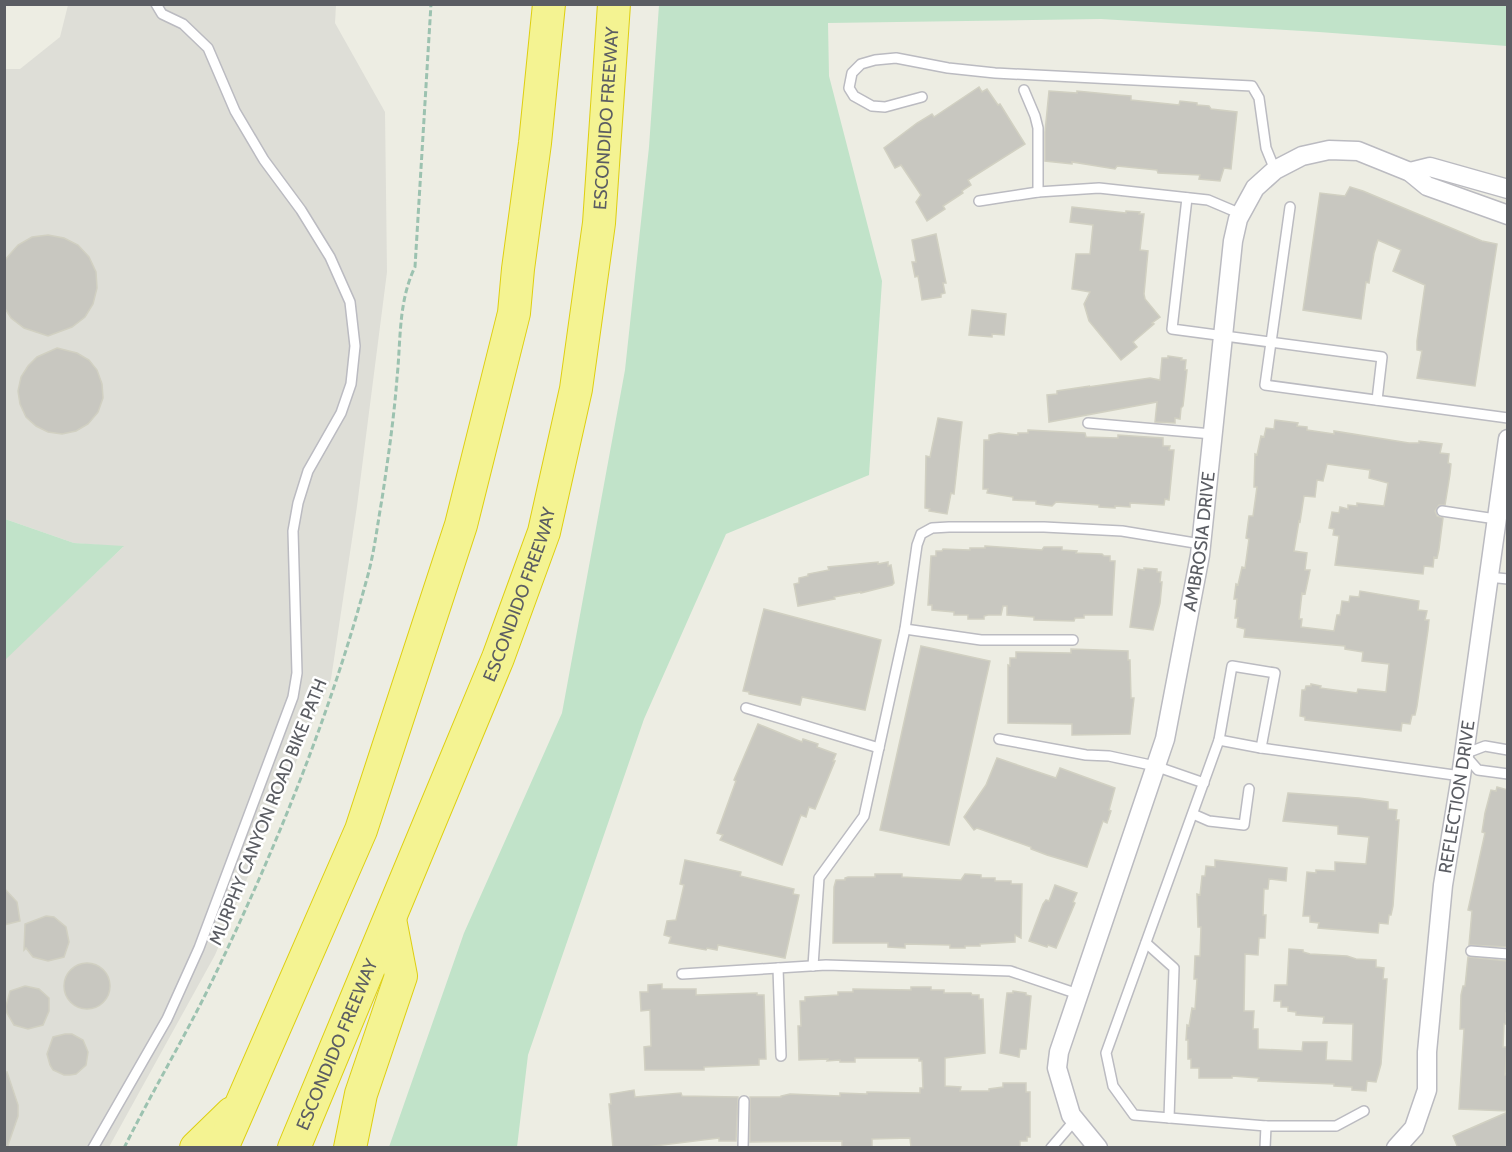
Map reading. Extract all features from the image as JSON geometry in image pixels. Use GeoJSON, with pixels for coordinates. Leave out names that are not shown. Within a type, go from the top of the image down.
{"type":"FeatureCollection","features":[{"type":"Feature","properties":{"kind":"highway"},"geometry":{"type":"LineString","coordinates":[[222,1148],[361,831],[461,525],[514,313],[549,4]]}},
{"type":"Feature","properties":{"kind":"highway","name":"ESCONDIDO FREEWAY"},"geometry":{"type":"LineString","coordinates":[[294,1148],[498,658],[544,532],[576,389],[599,223],[614,4]]}},
{"type":"Feature","properties":{"kind":"highway"},"geometry":{"type":"LineString","coordinates":[[351,1148],[362,1094],[401,976],[390,919]]}},
{"type":"Feature","properties":{"kind":"highway"},"geometry":{"type":"LineString","coordinates":[[196,1148],[239,1106]]}},
{"type":"Feature","properties":{"kind":"street","name":"AMBROSIA DRIVE"},"geometry":{"type":"LineString","coordinates":[[1075,1120],[1071,1114],[1057,1068],[1059,1052],[1165,740],[1201,544],[1233,241],[1241,214],[1255,188],[1275,170],[1302,156],[1329,150],[1358,151],[1410,172],[1426,186],[1508,214]]}},
{"type":"Feature","properties":{"kind":"street","name":"AMBROSIA DRIVE"},"geometry":{"type":"LineString","coordinates":[[1410,172],[1430,167],[1508,189]]}},
{"type":"Feature","properties":{"kind":"street","name":"REFLECTION DRIVE"},"geometry":{"type":"LineString","coordinates":[[1395,1148],[1414,1128],[1427,1090],[1427,1052],[1443,885],[1461,776],[1508,439]]}},
{"type":"Feature","properties":{"kind":"street"},"geometry":{"type":"LineString","coordinates":[[1075,1120],[1091,1145]]}},
{"type":"Feature","properties":{"kind":"lane"},"geometry":{"type":"LineString","coordinates":[[93,1148],[167,1018],[199,948],[293,697],[297,673],[293,531],[298,503],[308,471],[341,413],[351,384],[355,346],[350,302],[330,257],[301,210],[264,160],[235,111],[208,48],[183,24],[162,14],[156,4]]}},
{"type":"Feature","properties":{"kind":"lane"},"geometry":{"type":"LineString","coordinates":[[922,97],[885,107],[872,106],[854,96],[849,88],[852,73],[861,64],[896,58],[948,68],[995,73],[1252,86],[1259,99],[1266,148],[1275,170]]}},
{"type":"Feature","properties":{"kind":"lane"},"geometry":{"type":"LineString","coordinates":[[1024,90],[1038,128],[1038,192]]}},
{"type":"Feature","properties":{"kind":"lane"},"geometry":{"type":"LineString","coordinates":[[979,201],[1038,192],[1099,188],[1208,200],[1241,214]]}},
{"type":"Feature","properties":{"kind":"lane"},"geometry":{"type":"LineString","coordinates":[[1187,198],[1172,329],[1382,357],[1377,400]]}},
{"type":"Feature","properties":{"kind":"lane"},"geometry":{"type":"LineString","coordinates":[[1290,207],[1264,385],[1508,418]]}},
{"type":"Feature","properties":{"kind":"lane"},"geometry":{"type":"LineString","coordinates":[[1088,423],[1212,434]]}},
{"type":"Feature","properties":{"kind":"lane"},"geometry":{"type":"LineString","coordinates":[[1442,512],[1496,519]]}},
{"type":"Feature","properties":{"kind":"lane"},"geometry":{"type":"LineString","coordinates":[[813,966],[819,878],[864,816],[905,629],[917,545],[921,534],[932,528],[1032,527],[1122,531],[1201,544]]}},
{"type":"Feature","properties":{"kind":"lane"},"geometry":{"type":"LineString","coordinates":[[1488,577],[1508,579]]}},
{"type":"Feature","properties":{"kind":"lane"},"geometry":{"type":"LineString","coordinates":[[905,629],[981,640],[1072,640]]}},
{"type":"Feature","properties":{"kind":"lane"},"geometry":{"type":"LineString","coordinates":[[1261,748],[1275,673],[1232,666],[1219,740],[1106,1053],[1113,1086],[1134,1115],[1266,1126],[1336,1126],[1364,1111]]}},
{"type":"Feature","properties":{"kind":"lane"},"geometry":{"type":"LineString","coordinates":[[746,708],[879,748]]}},
{"type":"Feature","properties":{"kind":"lane"},"geometry":{"type":"LineString","coordinates":[[999,739],[1086,755],[1109,756],[1155,766],[1204,783]]}},
{"type":"Feature","properties":{"kind":"lane"},"geometry":{"type":"LineString","coordinates":[[1219,740],[1461,776]]}},
{"type":"Feature","properties":{"kind":"lane"},"geometry":{"type":"LineString","coordinates":[[1508,750],[1485,746],[1464,754],[1478,770],[1508,774]]}},
{"type":"Feature","properties":{"kind":"lane"},"geometry":{"type":"LineString","coordinates":[[1193,814],[1209,821],[1244,825],[1249,789]]}},
{"type":"Feature","properties":{"kind":"lane"},"geometry":{"type":"LineString","coordinates":[[1146,943],[1174,968],[1169,1118]]}},
{"type":"Feature","properties":{"kind":"lane"},"geometry":{"type":"LineString","coordinates":[[1472,951],[1508,954]]}},
{"type":"Feature","properties":{"kind":"lane"},"geometry":{"type":"LineString","coordinates":[[682,974],[813,966],[1010,971],[1078,994]]}},
{"type":"Feature","properties":{"kind":"lane"},"geometry":{"type":"LineString","coordinates":[[778,968],[781,1056]]}},
{"type":"Feature","properties":{"kind":"lane"},"geometry":{"type":"LineString","coordinates":[[743,1148],[744,1101]]}},
{"type":"Feature","properties":{"kind":"lane"},"geometry":{"type":"LineString","coordinates":[[1051,1148],[1075,1120]]}},
{"type":"Feature","properties":{"kind":"lane"},"geometry":{"type":"LineString","coordinates":[[1264,1148],[1266,1126]]}},
{"type":"Feature","properties":{"kind":"path","name":"MURPHY CANYON ROAD BIKE PATH"},"geometry":{"type":"LineString","coordinates":[[123,1148],[214,978],[269,853],[302,776],[340,674],[367,579],[386,475],[398,377],[400,322],[408,281],[415,267],[431,4]]}},
{"type":"Feature","properties":{"kind":"shaded area"},"geometry":{"type":"Polygon","coordinates":[[[68,5],[336,5],[335,23],[385,112],[387,272],[357,506],[331,679],[215,955],[109,1147],[5,1147],[4,660],[123,547],[74,543],[5,519],[5,69],[20,69],[60,37],[68,5]]]}},
{"type":"Feature","properties":{"kind":"green space"},"geometry":{"type":"Polygon","coordinates":[[[1507,4],[1507,46],[1101,19],[828,23],[829,76],[882,281],[869,475],[726,534],[644,719],[528,1055],[517,1147],[389,1147],[464,933],[562,713],[625,370],[649,147],[659,5],[1507,4]]]}},
{"type":"Feature","properties":{"kind":"green space"},"geometry":{"type":"Polygon","coordinates":[[[5,519],[74,543],[124,546],[5,660],[5,519]]]}},
{"type":"Feature","properties":{"kind":"building"},"geometry":{"type":"Polygon","coordinates":[[[979,87],[982,92],[987,89],[998,105],[1000,104],[1025,144],[968,180],[971,185],[962,191],[963,193],[943,206],[945,209],[927,221],[916,202],[921,195],[901,165],[895,168],[884,148],[917,123],[932,114],[934,117],[979,87]]]}},
{"type":"Feature","properties":{"kind":"building"},"geometry":{"type":"Polygon","coordinates":[[[1049,91],[1131,96],[1131,100],[1179,105],[1180,101],[1209,106],[1211,109],[1237,112],[1231,169],[1224,168],[1220,181],[1199,179],[1200,175],[1158,173],[1157,170],[1117,166],[1115,169],[1072,162],[1072,164],[1045,161],[1049,91]]]}},
{"type":"Feature","properties":{"kind":"building"},"geometry":{"type":"Polygon","coordinates":[[[1350,187],[1482,241],[1497,244],[1475,386],[1417,378],[1422,351],[1417,350],[1417,341],[1425,285],[1393,271],[1401,250],[1378,240],[1369,283],[1366,282],[1361,319],[1303,310],[1320,193],[1345,196],[1350,187]]]}},
{"type":"Feature","properties":{"kind":"building"},"geometry":{"type":"Polygon","coordinates":[[[1072,207],[1144,214],[1140,250],[1148,251],[1144,294],[1145,299],[1160,317],[1133,342],[1137,347],[1121,360],[1089,321],[1084,304],[1090,292],[1072,289],[1076,254],[1090,254],[1093,225],[1070,222],[1072,207]]]}},
{"type":"Feature","properties":{"kind":"building"},"geometry":{"type":"Polygon","coordinates":[[[936,234],[946,283],[943,283],[945,293],[941,294],[941,297],[922,300],[918,276],[915,277],[912,262],[916,262],[912,240],[936,234]]]}},
{"type":"Feature","properties":{"kind":"building"},"geometry":{"type":"Polygon","coordinates":[[[48,235],[64,238],[78,245],[89,257],[96,272],[97,288],[93,304],[85,317],[72,327],[48,336],[24,328],[11,318],[4,307],[4,261],[18,245],[32,237],[48,235]]]}},
{"type":"Feature","properties":{"kind":"building"},"geometry":{"type":"Polygon","coordinates":[[[972,310],[1006,314],[1004,335],[992,334],[992,337],[969,335],[972,310]]]}},
{"type":"Feature","properties":{"kind":"building"},"geometry":{"type":"Polygon","coordinates":[[[57,348],[77,353],[89,360],[97,370],[102,384],[103,398],[98,412],[88,424],[76,431],[62,434],[48,432],[36,426],[26,417],[20,404],[18,391],[21,377],[28,366],[37,357],[57,348]]]}},
{"type":"Feature","properties":{"kind":"building"},"geometry":{"type":"Polygon","coordinates":[[[1168,356],[1186,360],[1183,406],[1180,419],[1175,418],[1175,423],[1155,422],[1157,402],[1049,422],[1047,395],[1057,394],[1057,391],[1150,378],[1160,380],[1162,358],[1168,358],[1168,356]]]}},
{"type":"Feature","properties":{"kind":"building"},"geometry":{"type":"Polygon","coordinates":[[[938,418],[962,422],[954,494],[951,493],[947,514],[929,511],[930,509],[925,508],[926,456],[930,457],[938,418]]]}},
{"type":"Feature","properties":{"kind":"building"},"geometry":{"type":"Polygon","coordinates":[[[1275,420],[1298,423],[1297,426],[1307,427],[1307,430],[1334,434],[1334,431],[1409,443],[1419,443],[1419,441],[1442,444],[1440,453],[1449,454],[1448,463],[1451,464],[1445,505],[1439,505],[1435,511],[1437,516],[1443,518],[1439,549],[1437,558],[1434,557],[1433,567],[1424,566],[1423,574],[1335,565],[1339,536],[1333,535],[1334,529],[1329,528],[1332,512],[1339,513],[1340,507],[1348,509],[1348,505],[1357,506],[1357,503],[1384,506],[1388,483],[1369,478],[1370,470],[1327,464],[1323,481],[1317,480],[1315,497],[1304,496],[1299,521],[1294,551],[1307,553],[1305,570],[1310,570],[1305,594],[1302,593],[1299,619],[1302,619],[1301,627],[1334,631],[1342,601],[1349,602],[1350,596],[1359,597],[1360,591],[1419,601],[1418,610],[1427,611],[1425,620],[1429,620],[1428,630],[1417,706],[1410,724],[1402,723],[1401,731],[1305,720],[1305,717],[1300,716],[1302,690],[1305,690],[1306,686],[1311,686],[1311,684],[1321,686],[1320,688],[1357,693],[1358,689],[1386,692],[1389,664],[1362,661],[1363,652],[1345,649],[1345,646],[1244,637],[1245,629],[1237,627],[1238,618],[1235,618],[1237,599],[1234,599],[1242,567],[1245,568],[1249,516],[1253,516],[1257,487],[1254,487],[1255,454],[1257,455],[1261,436],[1264,437],[1266,428],[1274,429],[1275,420]]]}},
{"type":"Feature","properties":{"kind":"building"},"geometry":{"type":"Polygon","coordinates":[[[1028,430],[1085,433],[1086,437],[1118,438],[1118,435],[1163,438],[1163,446],[1170,446],[1169,450],[1174,450],[1169,500],[1165,499],[1164,505],[1130,503],[1130,507],[1115,506],[1115,508],[1056,502],[1052,506],[987,493],[988,489],[983,489],[984,440],[989,440],[989,435],[999,433],[1018,435],[1018,433],[1028,433],[1028,430]]]}},
{"type":"Feature","properties":{"kind":"building"},"geometry":{"type":"Polygon","coordinates":[[[985,546],[1042,550],[1044,547],[1062,547],[1062,550],[1077,551],[1076,553],[1110,556],[1110,561],[1115,561],[1112,615],[1084,615],[1084,618],[1075,618],[1074,621],[1034,620],[1034,617],[1007,615],[1007,606],[1003,606],[1001,615],[988,615],[984,616],[984,619],[968,619],[968,615],[954,615],[954,612],[932,610],[932,605],[928,605],[931,556],[936,556],[936,551],[943,549],[970,550],[970,548],[985,548],[985,546]]]}},
{"type":"Feature","properties":{"kind":"building"},"geometry":{"type":"Polygon","coordinates":[[[878,562],[878,564],[888,562],[888,566],[891,565],[894,583],[892,585],[798,606],[794,584],[799,583],[799,578],[829,570],[828,567],[878,562]]]}},
{"type":"Feature","properties":{"kind":"building"},"geometry":{"type":"Polygon","coordinates":[[[1144,568],[1157,569],[1157,572],[1161,572],[1160,603],[1153,630],[1130,627],[1138,569],[1144,570],[1144,568]]]}},
{"type":"Feature","properties":{"kind":"building"},"geometry":{"type":"Polygon","coordinates":[[[764,609],[881,640],[865,710],[802,697],[800,705],[743,691],[764,609]]]}},
{"type":"Feature","properties":{"kind":"building"},"geometry":{"type":"Polygon","coordinates":[[[921,646],[990,661],[949,845],[880,830],[921,646]]]}},
{"type":"Feature","properties":{"kind":"building"},"geometry":{"type":"Polygon","coordinates":[[[1071,649],[1128,651],[1131,698],[1134,698],[1130,734],[1072,735],[1072,724],[1008,723],[1010,658],[1016,658],[1016,652],[1071,653],[1071,649]]]}},
{"type":"Feature","properties":{"kind":"building"},"geometry":{"type":"Polygon","coordinates":[[[758,724],[802,742],[803,739],[818,744],[817,747],[836,754],[815,809],[809,807],[806,817],[801,815],[782,865],[720,840],[723,835],[717,833],[736,781],[734,780],[758,724]]]}},
{"type":"Feature","properties":{"kind":"building"},"geometry":{"type":"Polygon","coordinates":[[[997,758],[1056,778],[1060,768],[1115,788],[1107,823],[1103,821],[1087,867],[1047,855],[977,828],[974,830],[964,817],[986,785],[997,758]]]}},
{"type":"Feature","properties":{"kind":"building"},"geometry":{"type":"Polygon","coordinates":[[[1497,787],[1508,790],[1508,947],[1469,945],[1472,911],[1468,910],[1485,833],[1482,832],[1485,813],[1491,790],[1496,791],[1497,787]]]}},
{"type":"Feature","properties":{"kind":"building"},"geometry":{"type":"Polygon","coordinates":[[[1288,793],[1388,802],[1388,809],[1397,810],[1396,820],[1399,820],[1393,906],[1388,924],[1379,923],[1378,933],[1318,928],[1319,923],[1310,922],[1310,916],[1303,916],[1307,872],[1335,871],[1335,862],[1366,864],[1369,837],[1338,834],[1338,826],[1283,821],[1288,793]]]}},
{"type":"Feature","properties":{"kind":"building"},"geometry":{"type":"Polygon","coordinates":[[[685,860],[741,872],[740,876],[794,889],[793,894],[799,895],[785,958],[718,945],[717,950],[707,948],[706,950],[669,943],[671,937],[664,935],[667,921],[676,920],[684,885],[680,884],[685,860]]]}},
{"type":"Feature","properties":{"kind":"building"},"geometry":{"type":"Polygon","coordinates":[[[1215,860],[1287,868],[1286,881],[1269,879],[1268,889],[1264,889],[1265,938],[1259,938],[1258,955],[1245,954],[1244,1011],[1254,1011],[1253,1029],[1258,1029],[1258,1049],[1302,1051],[1303,1042],[1327,1042],[1326,1060],[1352,1061],[1353,1024],[1323,1023],[1324,1017],[1296,1015],[1296,1012],[1288,1011],[1288,1007],[1281,1007],[1281,1001],[1274,1001],[1275,985],[1287,985],[1289,949],[1303,950],[1310,954],[1376,960],[1376,967],[1384,968],[1383,979],[1387,979],[1381,1064],[1376,1082],[1367,1081],[1366,1091],[1352,1090],[1352,1087],[1334,1086],[1334,1084],[1258,1081],[1259,1078],[1232,1076],[1232,1078],[1199,1078],[1199,1068],[1191,1068],[1191,1059],[1188,1059],[1188,1040],[1186,1040],[1187,1025],[1189,1026],[1192,1008],[1195,1009],[1197,979],[1194,979],[1195,956],[1200,956],[1201,927],[1198,927],[1197,894],[1200,895],[1202,876],[1205,876],[1206,866],[1215,867],[1215,860]]]}},
{"type":"Feature","properties":{"kind":"building"},"geometry":{"type":"Polygon","coordinates":[[[875,874],[902,874],[902,877],[961,880],[965,874],[981,875],[981,878],[995,878],[995,881],[1022,884],[1021,938],[1015,935],[1015,942],[980,944],[980,946],[965,946],[965,948],[950,948],[950,945],[905,944],[905,948],[888,947],[888,943],[833,943],[836,880],[845,880],[848,877],[875,877],[875,874]]]}},
{"type":"Feature","properties":{"kind":"building"},"geometry":{"type":"Polygon","coordinates":[[[1055,885],[1077,893],[1056,948],[1029,941],[1043,904],[1046,900],[1049,901],[1055,885]]]}},
{"type":"Feature","properties":{"kind":"building"},"geometry":{"type":"Polygon","coordinates":[[[4,888],[17,902],[20,921],[4,925],[4,888]]]}},
{"type":"Feature","properties":{"kind":"building"},"geometry":{"type":"Polygon","coordinates":[[[46,916],[54,917],[66,927],[69,942],[64,957],[48,961],[33,957],[26,948],[24,950],[25,924],[46,916]]]}},
{"type":"Feature","properties":{"kind":"building"},"geometry":{"type":"Polygon","coordinates":[[[1468,957],[1508,961],[1508,1013],[1506,1013],[1506,1024],[1504,1024],[1503,1047],[1507,1047],[1505,1075],[1508,1081],[1508,1111],[1459,1109],[1464,1029],[1460,1029],[1461,995],[1463,986],[1465,986],[1468,957]]]}},
{"type":"Feature","properties":{"kind":"building"},"geometry":{"type":"Polygon","coordinates":[[[87,963],[103,970],[110,986],[103,1002],[87,1009],[71,1002],[64,986],[71,970],[87,963]]]}},
{"type":"Feature","properties":{"kind":"building"},"geometry":{"type":"Polygon","coordinates":[[[662,984],[662,989],[696,989],[696,995],[757,993],[757,995],[764,995],[766,1059],[759,1059],[759,1065],[704,1067],[704,1070],[645,1070],[644,1047],[651,1046],[650,1010],[641,1011],[640,992],[648,992],[648,985],[662,984]]]}},
{"type":"Feature","properties":{"kind":"building"},"geometry":{"type":"Polygon","coordinates":[[[25,986],[39,989],[49,998],[49,1011],[43,1025],[28,1029],[14,1025],[6,1006],[10,991],[25,986]]]}},
{"type":"Feature","properties":{"kind":"building"},"geometry":{"type":"Polygon","coordinates":[[[911,987],[931,987],[931,990],[944,990],[944,993],[971,993],[983,999],[985,1053],[945,1058],[945,1086],[961,1087],[960,1091],[989,1091],[989,1089],[1003,1087],[1003,1083],[1026,1083],[1026,1092],[1030,1092],[1030,1137],[1027,1137],[1027,1141],[1020,1141],[1020,1148],[911,1148],[910,1138],[872,1139],[872,1148],[842,1148],[842,1141],[750,1142],[750,1097],[781,1097],[790,1094],[840,1096],[840,1093],[867,1094],[867,1092],[920,1093],[920,1088],[923,1088],[922,1061],[919,1061],[919,1058],[855,1058],[855,1062],[827,1061],[828,1059],[799,1060],[800,1001],[805,1001],[805,997],[838,995],[838,992],[853,992],[853,989],[911,990],[911,987]]]}},
{"type":"Feature","properties":{"kind":"building"},"geometry":{"type":"Polygon","coordinates":[[[1013,991],[1031,996],[1026,1049],[1020,1049],[1019,1057],[1000,1053],[1007,993],[1013,993],[1013,991]]]}},
{"type":"Feature","properties":{"kind":"building"},"geometry":{"type":"Polygon","coordinates":[[[72,1034],[83,1040],[88,1052],[86,1065],[76,1074],[64,1075],[53,1070],[50,1065],[47,1054],[53,1037],[72,1034]]]}},
{"type":"Feature","properties":{"kind":"building"},"geometry":{"type":"Polygon","coordinates":[[[7,1072],[18,1105],[18,1116],[7,1148],[4,1148],[4,1073],[7,1072]]]}},
{"type":"Feature","properties":{"kind":"building"},"geometry":{"type":"Polygon","coordinates":[[[634,1090],[635,1097],[681,1093],[682,1096],[738,1097],[736,1141],[719,1141],[719,1138],[638,1148],[613,1148],[610,1094],[634,1090]]]}},
{"type":"Feature","properties":{"kind":"building"},"geometry":{"type":"Polygon","coordinates":[[[1508,1112],[1508,1145],[1503,1148],[1458,1148],[1453,1136],[1508,1112]]]}}]}
